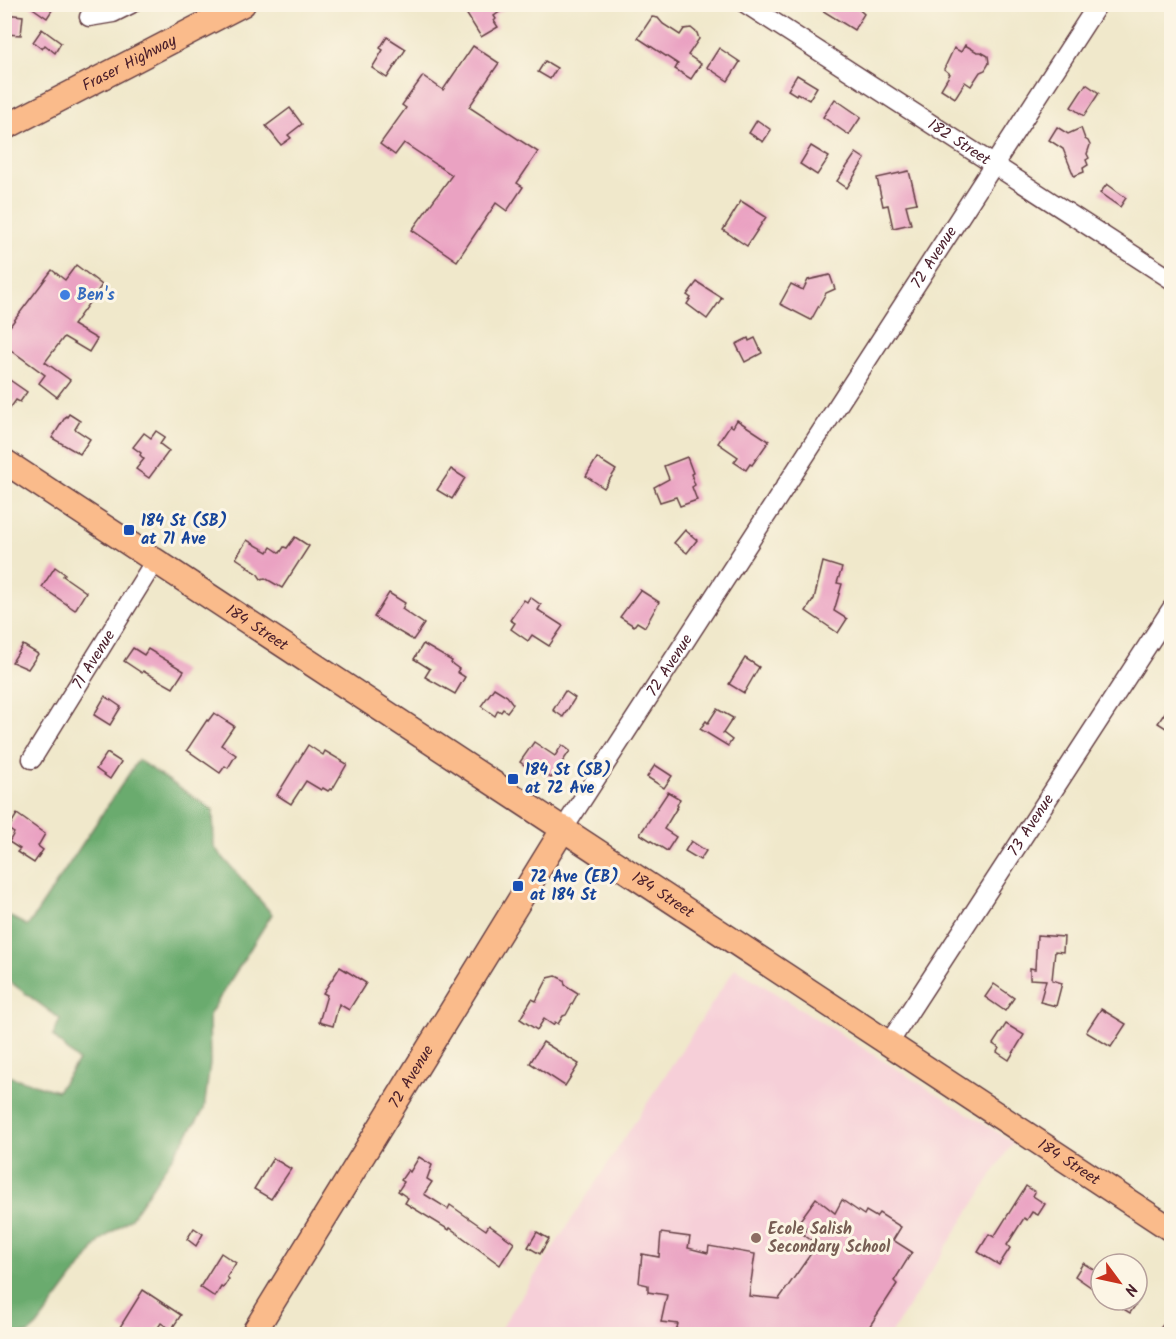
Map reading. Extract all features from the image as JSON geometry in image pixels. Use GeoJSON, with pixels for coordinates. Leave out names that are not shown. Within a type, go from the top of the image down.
{"type":"FeatureCollection","features":[{"type":"Feature","properties":{"kind":"main road","name":"Fraser Highway"},"geometry":{"type":"LineString","coordinates":[[8,129],[243,4]]}},
{"type":"Feature","properties":{"kind":"main road","name":"184 Street"},"geometry":{"type":"LineString","coordinates":[[4,461],[1172,1230]]}},
{"type":"Feature","properties":{"kind":"main road","name":"72 Avenue"},"geometry":{"type":"LineString","coordinates":[[253,1335],[564,828]]}},
{"type":"Feature","properties":{"kind":"street"},"geometry":{"type":"LineString","coordinates":[[89,17],[113,13],[131,4]]}},
{"type":"Feature","properties":{"kind":"street","name":"182 Street"},"geometry":{"type":"LineString","coordinates":[[746,4],[1172,280]]}},
{"type":"Feature","properties":{"kind":"street","name":"72 Avenue"},"geometry":{"type":"LineString","coordinates":[[564,828],[1098,4]]}},
{"type":"Feature","properties":{"kind":"street","name":"71 Avenue"},"geometry":{"type":"LineString","coordinates":[[32,759],[156,560]]}},
{"type":"Feature","properties":{"kind":"street","name":"73 Avenue"},"geometry":{"type":"LineString","coordinates":[[889,1043],[1172,608]]}},
{"type":"Feature","properties":{"kind":"street"},"geometry":{"type":"LineString","coordinates":[[1168,1335],[1172,1329]]}},
{"type":"Feature","properties":{"kind":"shaded area","name":"Ecole Salish Secondary School"},"geometry":{"type":"Polygon","coordinates":[[[735,968],[1013,1142],[891,1334],[497,1334],[735,968]]]}},
{"type":"Feature","properties":{"kind":"green space"},"geometry":{"type":"Polygon","coordinates":[[[138,760],[213,810],[214,847],[272,914],[209,1015],[210,1063],[204,1110],[131,1218],[100,1241],[37,1326],[28,1334],[5,1334],[5,1073],[11,1077],[57,1091],[78,1061],[53,1036],[60,1019],[5,978],[5,914],[28,926],[138,760]]]}},
{"type":"Feature","properties":{"kind":"building"},"geometry":{"type":"Polygon","coordinates":[[[27,4],[56,4],[47,18],[27,4]]]}},
{"type":"Feature","properties":{"kind":"building"},"geometry":{"type":"Polygon","coordinates":[[[479,4],[511,4],[494,16],[498,27],[481,37],[466,13],[479,4]]]}},
{"type":"Feature","properties":{"kind":"building"},"geometry":{"type":"Polygon","coordinates":[[[812,4],[853,4],[864,14],[854,30],[812,4]]]}},
{"type":"Feature","properties":{"kind":"building"},"geometry":{"type":"Polygon","coordinates":[[[4,14],[23,16],[21,35],[4,34],[4,14]]]}},
{"type":"Feature","properties":{"kind":"building"},"geometry":{"type":"Polygon","coordinates":[[[652,17],[658,18],[680,35],[684,29],[691,28],[697,33],[699,39],[688,55],[701,64],[691,79],[675,69],[678,64],[638,38],[652,17]]]}},
{"type":"Feature","properties":{"kind":"building"},"geometry":{"type":"Polygon","coordinates":[[[42,29],[61,43],[55,53],[45,45],[42,49],[33,42],[42,29]]]}},
{"type":"Feature","properties":{"kind":"building"},"geometry":{"type":"Polygon","coordinates":[[[387,37],[406,49],[387,78],[372,68],[383,50],[380,48],[387,37]]]}},
{"type":"Feature","properties":{"kind":"building"},"geometry":{"type":"Polygon","coordinates":[[[965,45],[988,56],[989,63],[971,86],[965,82],[955,98],[941,89],[950,74],[944,69],[954,48],[961,52],[965,45]]]}},
{"type":"Feature","properties":{"kind":"building"},"geometry":{"type":"Polygon","coordinates":[[[473,46],[499,63],[469,107],[538,152],[517,183],[523,187],[507,211],[496,203],[457,261],[412,230],[452,175],[404,143],[395,155],[380,144],[406,108],[402,105],[423,76],[443,90],[473,46]]]}},
{"type":"Feature","properties":{"kind":"building"},"geometry":{"type":"Polygon","coordinates":[[[719,48],[740,62],[728,81],[707,67],[719,48]]]}},
{"type":"Feature","properties":{"kind":"building"},"geometry":{"type":"Polygon","coordinates":[[[545,61],[557,68],[550,79],[538,72],[545,61]]]}},
{"type":"Feature","properties":{"kind":"building"},"geometry":{"type":"Polygon","coordinates":[[[797,75],[817,87],[809,100],[788,90],[797,75]]]}},
{"type":"Feature","properties":{"kind":"building"},"geometry":{"type":"Polygon","coordinates":[[[1086,84],[1099,93],[1084,116],[1071,107],[1086,84]]]}},
{"type":"Feature","properties":{"kind":"building"},"geometry":{"type":"Polygon","coordinates":[[[835,99],[861,117],[849,135],[823,117],[835,99]]]}},
{"type":"Feature","properties":{"kind":"building"},"geometry":{"type":"Polygon","coordinates":[[[290,108],[302,124],[288,135],[291,138],[281,145],[266,126],[290,108]]]}},
{"type":"Feature","properties":{"kind":"building"},"geometry":{"type":"Polygon","coordinates":[[[757,120],[771,130],[763,142],[749,133],[757,120]]]}},
{"type":"Feature","properties":{"kind":"building"},"geometry":{"type":"Polygon","coordinates":[[[1057,127],[1068,134],[1081,128],[1090,145],[1087,154],[1089,158],[1086,160],[1088,165],[1083,168],[1084,172],[1074,176],[1063,149],[1049,140],[1057,127]]]}},
{"type":"Feature","properties":{"kind":"building"},"geometry":{"type":"Polygon","coordinates":[[[811,146],[829,157],[817,175],[800,164],[811,146]]]}},
{"type":"Feature","properties":{"kind":"building"},"geometry":{"type":"Polygon","coordinates":[[[856,153],[865,159],[847,188],[837,181],[856,153]]]}},
{"type":"Feature","properties":{"kind":"building"},"geometry":{"type":"Polygon","coordinates":[[[909,171],[917,203],[906,205],[911,224],[893,228],[888,205],[883,206],[877,178],[909,171]]]}},
{"type":"Feature","properties":{"kind":"building"},"geometry":{"type":"Polygon","coordinates":[[[1107,184],[1126,198],[1120,207],[1100,193],[1107,184]]]}},
{"type":"Feature","properties":{"kind":"building"},"geometry":{"type":"Polygon","coordinates":[[[741,201],[766,217],[747,246],[723,230],[741,201]]]}},
{"type":"Feature","properties":{"kind":"building"},"geometry":{"type":"Polygon","coordinates":[[[76,265],[102,285],[73,325],[97,339],[89,352],[64,337],[45,362],[70,380],[57,397],[39,383],[45,375],[4,345],[4,334],[52,270],[65,280],[76,265]]]}},
{"type":"Feature","properties":{"kind":"building"},"geometry":{"type":"Polygon","coordinates":[[[830,275],[835,289],[826,293],[811,320],[780,304],[791,284],[803,290],[808,280],[830,275]]]}},
{"type":"Feature","properties":{"kind":"building"},"geometry":{"type":"Polygon","coordinates":[[[697,282],[722,298],[707,319],[687,304],[691,298],[687,295],[697,282]]]}},
{"type":"Feature","properties":{"kind":"building"},"geometry":{"type":"Polygon","coordinates":[[[748,338],[749,341],[755,338],[762,353],[745,362],[736,344],[748,338]]]}},
{"type":"Feature","properties":{"kind":"building"},"geometry":{"type":"Polygon","coordinates":[[[4,376],[27,392],[20,402],[16,400],[4,417],[4,376]]]}},
{"type":"Feature","properties":{"kind":"building"},"geometry":{"type":"Polygon","coordinates":[[[69,414],[80,421],[75,429],[90,439],[80,454],[52,438],[69,414]]]}},
{"type":"Feature","properties":{"kind":"building"},"geometry":{"type":"Polygon","coordinates":[[[737,420],[769,441],[746,470],[734,462],[738,457],[718,443],[730,425],[733,427],[737,420]]]}},
{"type":"Feature","properties":{"kind":"building"},"geometry":{"type":"Polygon","coordinates":[[[156,431],[165,437],[160,444],[169,451],[149,478],[136,469],[144,459],[141,453],[133,447],[144,433],[151,438],[156,431]]]}},
{"type":"Feature","properties":{"kind":"building"},"geometry":{"type":"Polygon","coordinates":[[[687,457],[693,473],[691,474],[695,485],[692,487],[697,500],[680,506],[676,497],[660,502],[654,487],[669,479],[664,466],[687,457]]]}},
{"type":"Feature","properties":{"kind":"building"},"geometry":{"type":"Polygon","coordinates":[[[597,458],[616,470],[604,488],[586,476],[597,458]]]}},
{"type":"Feature","properties":{"kind":"building"},"geometry":{"type":"Polygon","coordinates":[[[451,469],[465,478],[452,499],[437,490],[451,469]]]}},
{"type":"Feature","properties":{"kind":"building"},"geometry":{"type":"Polygon","coordinates":[[[685,530],[697,540],[687,553],[674,543],[685,530]]]}},
{"type":"Feature","properties":{"kind":"building"},"geometry":{"type":"Polygon","coordinates":[[[295,537],[309,546],[282,588],[265,578],[261,579],[257,573],[236,558],[247,540],[268,552],[271,547],[280,553],[295,537]]]}},
{"type":"Feature","properties":{"kind":"building"},"geometry":{"type":"Polygon","coordinates":[[[823,562],[842,568],[837,583],[842,584],[834,611],[847,619],[838,633],[806,611],[814,599],[823,562]]]}},
{"type":"Feature","properties":{"kind":"building"},"geometry":{"type":"Polygon","coordinates":[[[55,567],[65,574],[63,576],[86,592],[75,610],[42,587],[55,567]]]}},
{"type":"Feature","properties":{"kind":"building"},"geometry":{"type":"Polygon","coordinates":[[[640,590],[659,602],[645,627],[637,622],[634,626],[620,617],[640,590]]]}},
{"type":"Feature","properties":{"kind":"building"},"geometry":{"type":"Polygon","coordinates":[[[389,593],[405,603],[402,609],[424,624],[413,640],[374,617],[389,593]]]}},
{"type":"Feature","properties":{"kind":"building"},"geometry":{"type":"Polygon","coordinates":[[[530,597],[541,605],[538,610],[563,626],[549,646],[532,635],[528,641],[511,629],[515,623],[510,620],[524,600],[527,602],[530,597]]]}},
{"type":"Feature","properties":{"kind":"building"},"geometry":{"type":"Polygon","coordinates":[[[423,644],[452,661],[451,663],[459,669],[457,672],[465,677],[455,694],[425,677],[430,669],[414,659],[423,644]]]}},
{"type":"Feature","properties":{"kind":"building"},"geometry":{"type":"Polygon","coordinates":[[[23,645],[38,654],[28,669],[12,662],[23,645]]]}},
{"type":"Feature","properties":{"kind":"building"},"geometry":{"type":"Polygon","coordinates":[[[133,648],[144,655],[148,649],[184,671],[173,688],[143,671],[142,673],[124,661],[133,648]]]}},
{"type":"Feature","properties":{"kind":"building"},"geometry":{"type":"Polygon","coordinates":[[[745,658],[759,667],[744,693],[729,684],[745,658]]]}},
{"type":"Feature","properties":{"kind":"building"},"geometry":{"type":"Polygon","coordinates":[[[494,688],[507,696],[513,704],[507,712],[503,709],[501,712],[498,710],[495,716],[481,706],[494,688]]]}},
{"type":"Feature","properties":{"kind":"building"},"geometry":{"type":"Polygon","coordinates":[[[565,691],[575,698],[563,717],[553,710],[565,691]]]}},
{"type":"Feature","properties":{"kind":"building"},"geometry":{"type":"Polygon","coordinates":[[[105,696],[121,707],[110,725],[94,715],[105,696]]]}},
{"type":"Feature","properties":{"kind":"building"},"geometry":{"type":"Polygon","coordinates":[[[1172,702],[1172,732],[1158,723],[1172,702]]]}},
{"type":"Feature","properties":{"kind":"building"},"geometry":{"type":"Polygon","coordinates":[[[717,709],[733,718],[723,733],[732,740],[728,746],[700,729],[706,721],[708,723],[717,709]]]}},
{"type":"Feature","properties":{"kind":"building"},"geometry":{"type":"Polygon","coordinates":[[[214,713],[234,726],[221,745],[236,755],[228,768],[225,766],[220,773],[187,750],[214,713]]]}},
{"type":"Feature","properties":{"kind":"building"},"geometry":{"type":"Polygon","coordinates":[[[534,742],[555,756],[562,745],[570,751],[551,778],[536,768],[534,772],[520,762],[534,742]]]}},
{"type":"Feature","properties":{"kind":"building"},"geometry":{"type":"Polygon","coordinates":[[[308,745],[323,755],[325,751],[347,764],[332,790],[328,791],[323,788],[321,790],[306,781],[291,804],[277,795],[308,745]]]}},
{"type":"Feature","properties":{"kind":"building"},"geometry":{"type":"Polygon","coordinates":[[[107,753],[121,762],[110,779],[96,769],[107,753]]]}},
{"type":"Feature","properties":{"kind":"building"},"geometry":{"type":"Polygon","coordinates":[[[655,765],[672,776],[664,788],[647,777],[655,765]]]}},
{"type":"Feature","properties":{"kind":"building"},"geometry":{"type":"Polygon","coordinates":[[[668,792],[680,799],[664,829],[676,837],[667,851],[640,834],[668,792]]]}},
{"type":"Feature","properties":{"kind":"building"},"geometry":{"type":"Polygon","coordinates":[[[17,814],[45,834],[38,846],[43,850],[34,863],[17,852],[20,849],[9,842],[14,833],[8,829],[17,814]]]}},
{"type":"Feature","properties":{"kind":"building"},"geometry":{"type":"Polygon","coordinates":[[[691,841],[706,851],[700,860],[685,851],[691,841]]]}},
{"type":"Feature","properties":{"kind":"building"},"geometry":{"type":"Polygon","coordinates":[[[1037,935],[1064,937],[1063,952],[1055,951],[1052,980],[1062,983],[1056,1006],[1040,1002],[1046,980],[1030,979],[1030,968],[1035,969],[1037,935]]]}},
{"type":"Feature","properties":{"kind":"building"},"geometry":{"type":"Polygon","coordinates":[[[340,967],[366,983],[349,1010],[339,1004],[333,1026],[319,1022],[327,995],[323,993],[340,967]]]}},
{"type":"Feature","properties":{"kind":"building"},"geometry":{"type":"Polygon","coordinates":[[[556,976],[578,993],[566,1015],[558,1024],[555,1022],[553,1025],[544,1019],[537,1030],[520,1019],[532,999],[536,1001],[548,978],[556,976]]]}},
{"type":"Feature","properties":{"kind":"building"},"geometry":{"type":"Polygon","coordinates":[[[994,984],[1014,998],[1005,1011],[985,997],[994,984]]]}},
{"type":"Feature","properties":{"kind":"building"},"geometry":{"type":"Polygon","coordinates":[[[1101,1009],[1126,1024],[1111,1047],[1086,1032],[1101,1009]]]}},
{"type":"Feature","properties":{"kind":"building"},"geometry":{"type":"Polygon","coordinates":[[[1006,1024],[1024,1035],[1009,1060],[997,1052],[999,1048],[993,1044],[1006,1024]]]}},
{"type":"Feature","properties":{"kind":"building"},"geometry":{"type":"Polygon","coordinates":[[[543,1042],[579,1064],[565,1086],[530,1063],[543,1042]]]}},
{"type":"Feature","properties":{"kind":"building"},"geometry":{"type":"Polygon","coordinates":[[[419,1157],[432,1165],[427,1179],[432,1182],[424,1194],[448,1209],[450,1205],[486,1230],[489,1225],[514,1243],[500,1265],[450,1228],[449,1230],[405,1203],[408,1198],[398,1191],[404,1182],[401,1180],[408,1170],[410,1172],[419,1157]]]}},
{"type":"Feature","properties":{"kind":"building"},"geometry":{"type":"Polygon","coordinates":[[[273,1158],[291,1169],[271,1199],[254,1189],[273,1158]]]}},
{"type":"Feature","properties":{"kind":"building"},"geometry":{"type":"Polygon","coordinates":[[[1026,1186],[1035,1192],[1033,1196],[1045,1204],[1038,1215],[1032,1212],[1027,1220],[1024,1218],[1007,1245],[1010,1248],[999,1265],[978,1252],[989,1234],[994,1237],[1026,1186]]]}},
{"type":"Feature","properties":{"kind":"building"},"geometry":{"type":"Polygon","coordinates":[[[816,1198],[835,1213],[842,1200],[864,1215],[866,1211],[876,1217],[879,1213],[901,1227],[893,1240],[912,1252],[894,1281],[897,1284],[864,1335],[675,1335],[678,1324],[661,1322],[667,1295],[648,1292],[648,1285],[639,1283],[642,1254],[659,1257],[661,1233],[690,1237],[688,1248],[708,1253],[709,1246],[755,1254],[749,1296],[779,1299],[817,1245],[803,1234],[807,1228],[798,1223],[816,1198]]]}},
{"type":"Feature","properties":{"kind":"building"},"geometry":{"type":"Polygon","coordinates":[[[194,1228],[203,1234],[196,1246],[187,1239],[194,1228]]]}},
{"type":"Feature","properties":{"kind":"building"},"geometry":{"type":"Polygon","coordinates":[[[537,1232],[549,1239],[540,1254],[528,1247],[537,1232]]]}},
{"type":"Feature","properties":{"kind":"building"},"geometry":{"type":"Polygon","coordinates":[[[221,1253],[236,1263],[227,1277],[229,1279],[215,1297],[200,1287],[221,1253]]]}},
{"type":"Feature","properties":{"kind":"building"},"geometry":{"type":"Polygon","coordinates":[[[1083,1263],[1089,1267],[1089,1286],[1075,1276],[1083,1263]]]}},
{"type":"Feature","properties":{"kind":"building"},"geometry":{"type":"Polygon","coordinates":[[[143,1290],[181,1315],[171,1330],[161,1323],[153,1335],[131,1335],[120,1327],[143,1290]]]}},
{"type":"Feature","properties":{"kind":"place","name":"Ben's"},"geometry":{"type":"Point","coordinates":[65,295]}},
{"type":"Feature","properties":{"kind":"place","name":"184 St (SB) at 71 Ave"},"geometry":{"type":"Point","coordinates":[129,530]}},
{"type":"Feature","properties":{"kind":"place","name":"184 St (SB) at 72 Ave"},"geometry":{"type":"Point","coordinates":[513,779]}},
{"type":"Feature","properties":{"kind":"place","name":"72 Ave (EB) at 184 St"},"geometry":{"type":"Point","coordinates":[518,886]}},
{"type":"Feature","properties":{"kind":"place","name":"Ecole Salish Secondary School"},"geometry":{"type":"Point","coordinates":[756,1238]}}]}
